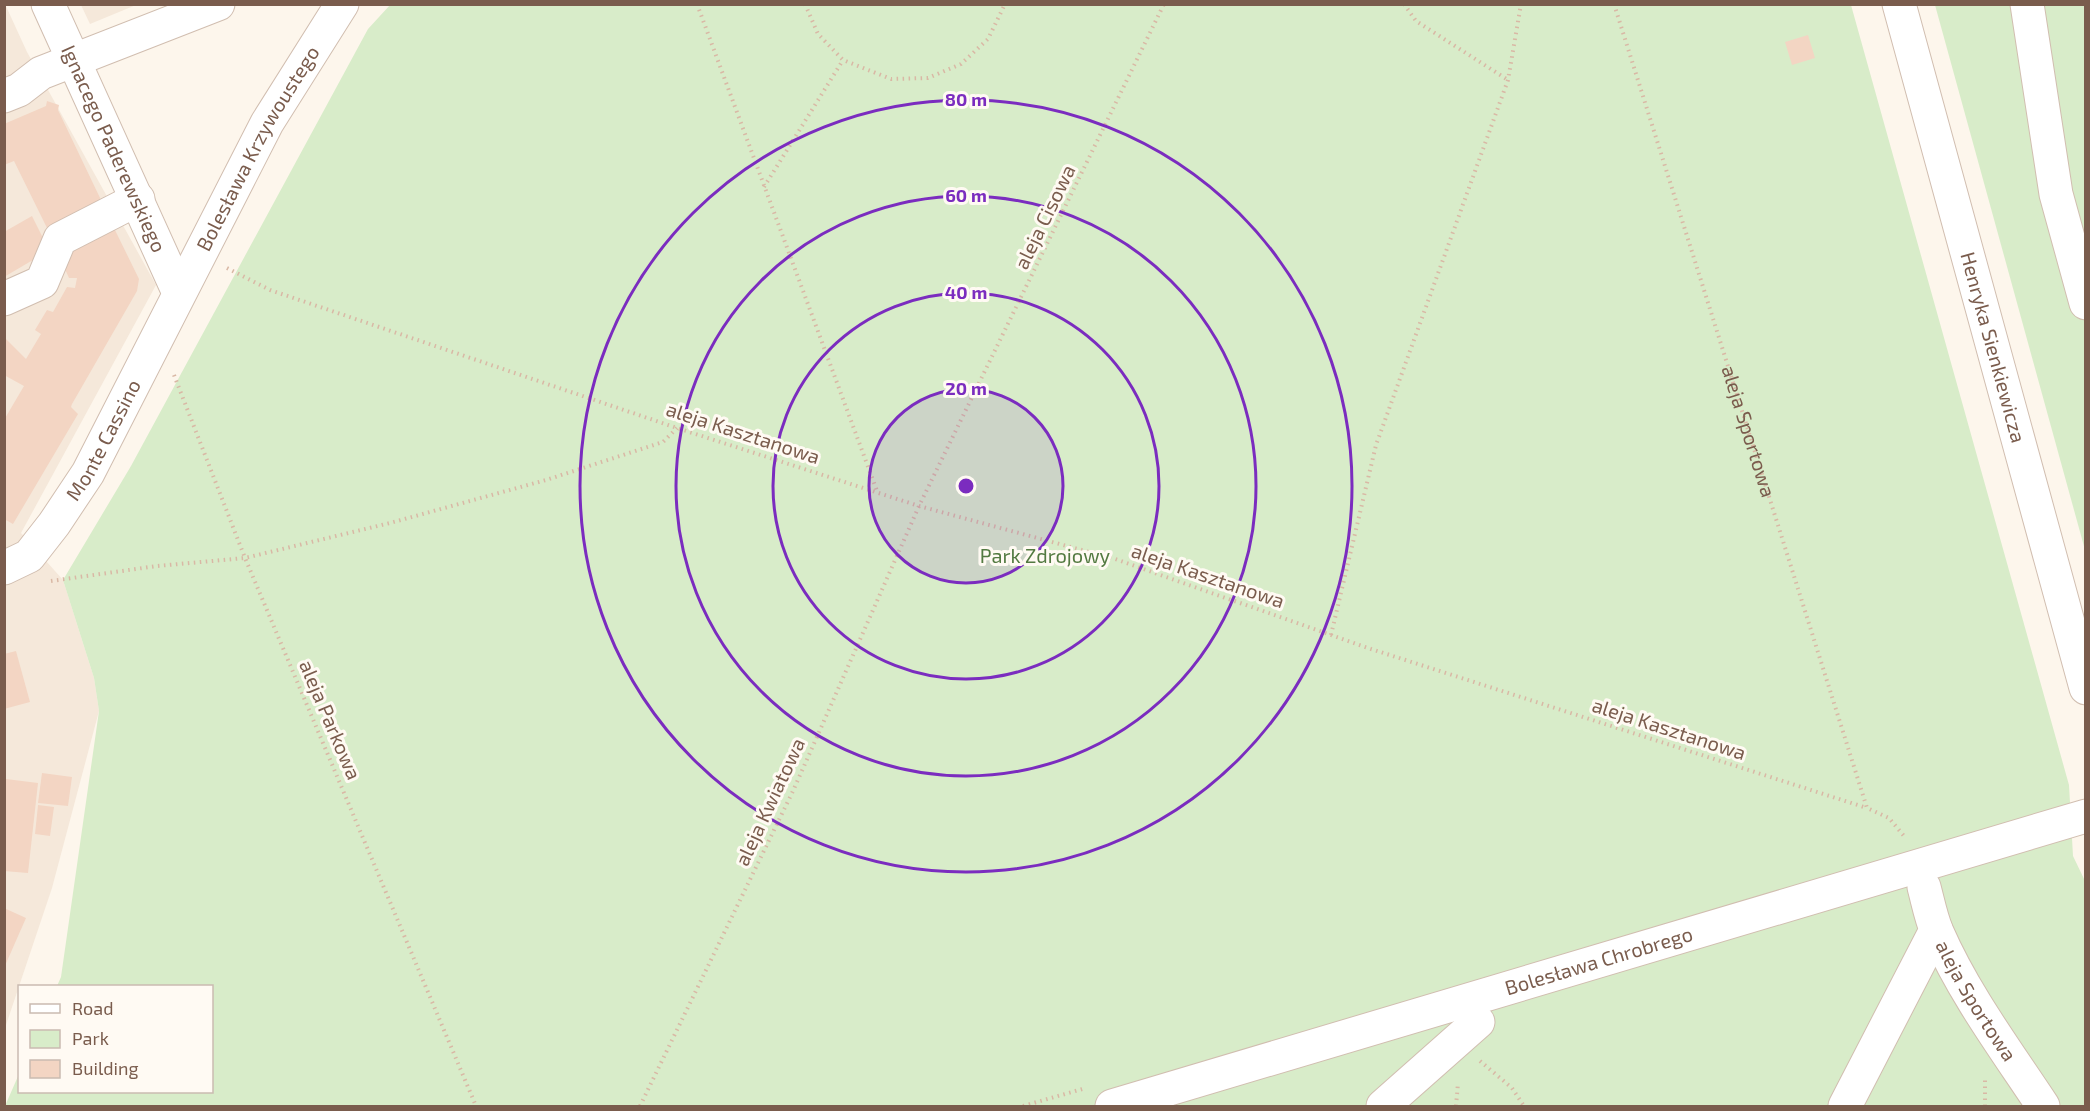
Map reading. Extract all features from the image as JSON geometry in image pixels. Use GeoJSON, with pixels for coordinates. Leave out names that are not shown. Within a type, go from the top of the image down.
{"type":"FeatureCollection","features":[{"type":"Feature","properties":{"kind":"street","name":"Ignacego Paderewskiego"},"geometry":{"type":"LineString","coordinates":[[48,4],[179,293]]}},
{"type":"Feature","properties":{"kind":"street"},"geometry":{"type":"LineString","coordinates":[[4,96],[19,90],[41,73],[218,4]]}},
{"type":"Feature","properties":{"kind":"street","name":"Bolesława Krzywoustego"},"geometry":{"type":"LineString","coordinates":[[179,293],[267,123],[342,4]]}},
{"type":"Feature","properties":{"kind":"street","name":"Henryka Sienkiewicza"},"geometry":{"type":"LineString","coordinates":[[1899,4],[2085,688]]}},
{"type":"Feature","properties":{"kind":"street"},"geometry":{"type":"LineString","coordinates":[[2027,4],[2056,194],[2085,303]]}},
{"type":"Feature","properties":{"kind":"street"},"geometry":{"type":"LineString","coordinates":[[4,299],[42,282],[60,239],[138,199]]}},
{"type":"Feature","properties":{"kind":"street","name":"Monte Cassino"},"geometry":{"type":"LineString","coordinates":[[4,568],[29,556],[54,524],[88,473],[179,293]]}},
{"type":"Feature","properties":{"kind":"street","name":"Bolesława Chrobrego"},"geometry":{"type":"LineString","coordinates":[[1113,1107],[2085,816]]}},
{"type":"Feature","properties":{"kind":"street","name":"aleja Sportowa"},"geometry":{"type":"LineString","coordinates":[[1924,887],[1936,930],[1958,974],[1991,1029],[2043,1107]]}},
{"type":"Feature","properties":{"kind":"street"},"geometry":{"type":"LineString","coordinates":[[1845,1107],[1936,930]]}},
{"type":"Feature","properties":{"kind":"street"},"geometry":{"type":"LineString","coordinates":[[1383,1107],[1467,1032]]}},
{"type":"Feature","properties":{"kind":"path"},"geometry":{"type":"LineString","coordinates":[[697,4],[877,492]]}},
{"type":"Feature","properties":{"kind":"path"},"geometry":{"type":"LineString","coordinates":[[805,4],[818,34],[843,60],[891,79],[928,78],[961,64],[988,39],[1005,4]]}},
{"type":"Feature","properties":{"kind":"path","name":"aleja Cisowa"},"geometry":{"type":"LineString","coordinates":[[919,506],[1164,4]]}},
{"type":"Feature","properties":{"kind":"path"},"geometry":{"type":"LineString","coordinates":[[1404,4],[1416,21],[1508,80]]}},
{"type":"Feature","properties":{"kind":"path"},"geometry":{"type":"LineString","coordinates":[[1331,635],[1376,445],[1508,80],[1521,4]]}},
{"type":"Feature","properties":{"kind":"path","name":"aleja Sportowa"},"geometry":{"type":"LineString","coordinates":[[1614,4],[1867,808]]}},
{"type":"Feature","properties":{"kind":"path"},"geometry":{"type":"LineString","coordinates":[[764,187],[843,60]]}},
{"type":"Feature","properties":{"kind":"path","name":"aleja Kasztanowa"},"geometry":{"type":"LineString","coordinates":[[200,254],[270,290],[676,428],[919,506],[1115,559],[1331,635],[1867,808]]}},
{"type":"Feature","properties":{"kind":"path","name":"aleja Parkowa"},"geometry":{"type":"LineString","coordinates":[[151,351],[170,364],[245,558],[476,1107]]}},
{"type":"Feature","properties":{"kind":"path"},"geometry":{"type":"LineString","coordinates":[[50,581],[157,566],[245,558],[390,523],[546,480],[663,442],[676,428]]}},
{"type":"Feature","properties":{"kind":"path","name":"aleja Kwiatowa"},"geometry":{"type":"LineString","coordinates":[[640,1107],[793,791],[919,506]]}},
{"type":"Feature","properties":{"kind":"path"},"geometry":{"type":"LineString","coordinates":[[1867,808],[1889,818],[1908,841]]}},
{"type":"Feature","properties":{"kind":"path"},"geometry":{"type":"LineString","coordinates":[[1467,1032],[1512,1088],[1524,1107]]}},
{"type":"Feature","properties":{"kind":"shaded area"},"geometry":{"type":"Polygon","coordinates":[[[5,4],[27,52],[156,285],[21,533],[63,580],[94,678],[99,711],[52,888],[5,1028],[5,4]]]}},
{"type":"Feature","properties":{"kind":"shaded area"},"geometry":{"type":"Polygon","coordinates":[[[81,5],[136,5],[90,24],[81,5]]]}},
{"type":"Feature","properties":{"kind":"green space","name":"Park Zdrojowy"},"geometry":{"type":"Polygon","coordinates":[[[390,5],[1851,5],[2069,785],[2073,856],[2085,881],[2085,1106],[5,1106],[18,1076],[18,1093],[213,1093],[213,985],[57,985],[61,977],[99,711],[94,678],[63,580],[131,466],[368,29],[390,5]]]}},
{"type":"Feature","properties":{"kind":"green space"},"geometry":{"type":"Polygon","coordinates":[[[1935,5],[2085,5],[2085,550],[1935,5]]]}},
{"type":"Feature","properties":{"kind":"building"},"geometry":{"type":"Polygon","coordinates":[[[1808,35],[1815,58],[1792,65],[1785,42],[1808,35]]]}},
{"type":"Feature","properties":{"kind":"building"},"geometry":{"type":"Polygon","coordinates":[[[47,101],[59,105],[58,110],[101,200],[48,230],[14,161],[4,165],[4,124],[46,106],[47,101]]]}},
{"type":"Feature","properties":{"kind":"building"},"geometry":{"type":"Polygon","coordinates":[[[32,216],[44,240],[38,257],[4,277],[4,232],[32,216]]]}},
{"type":"Feature","properties":{"kind":"building"},"geometry":{"type":"Polygon","coordinates":[[[113,226],[139,279],[137,291],[72,404],[71,407],[78,414],[13,524],[4,519],[4,420],[24,386],[4,375],[4,337],[26,359],[41,334],[35,330],[47,310],[53,312],[67,287],[75,288],[77,278],[69,278],[64,267],[54,258],[113,226]]]}},
{"type":"Feature","properties":{"kind":"building"},"geometry":{"type":"Polygon","coordinates":[[[16,651],[30,702],[4,709],[4,654],[16,651]]]}},
{"type":"Feature","properties":{"kind":"building"},"geometry":{"type":"Polygon","coordinates":[[[42,773],[72,777],[68,806],[38,803],[42,773]]]}},
{"type":"Feature","properties":{"kind":"building"},"geometry":{"type":"Polygon","coordinates":[[[6,779],[38,783],[28,873],[4,871],[6,779]]]}},
{"type":"Feature","properties":{"kind":"building"},"geometry":{"type":"Polygon","coordinates":[[[38,805],[54,807],[50,836],[35,834],[38,805]]]}},
{"type":"Feature","properties":{"kind":"building"},"geometry":{"type":"Polygon","coordinates":[[[4,908],[26,918],[4,968],[4,908]]]}}]}
